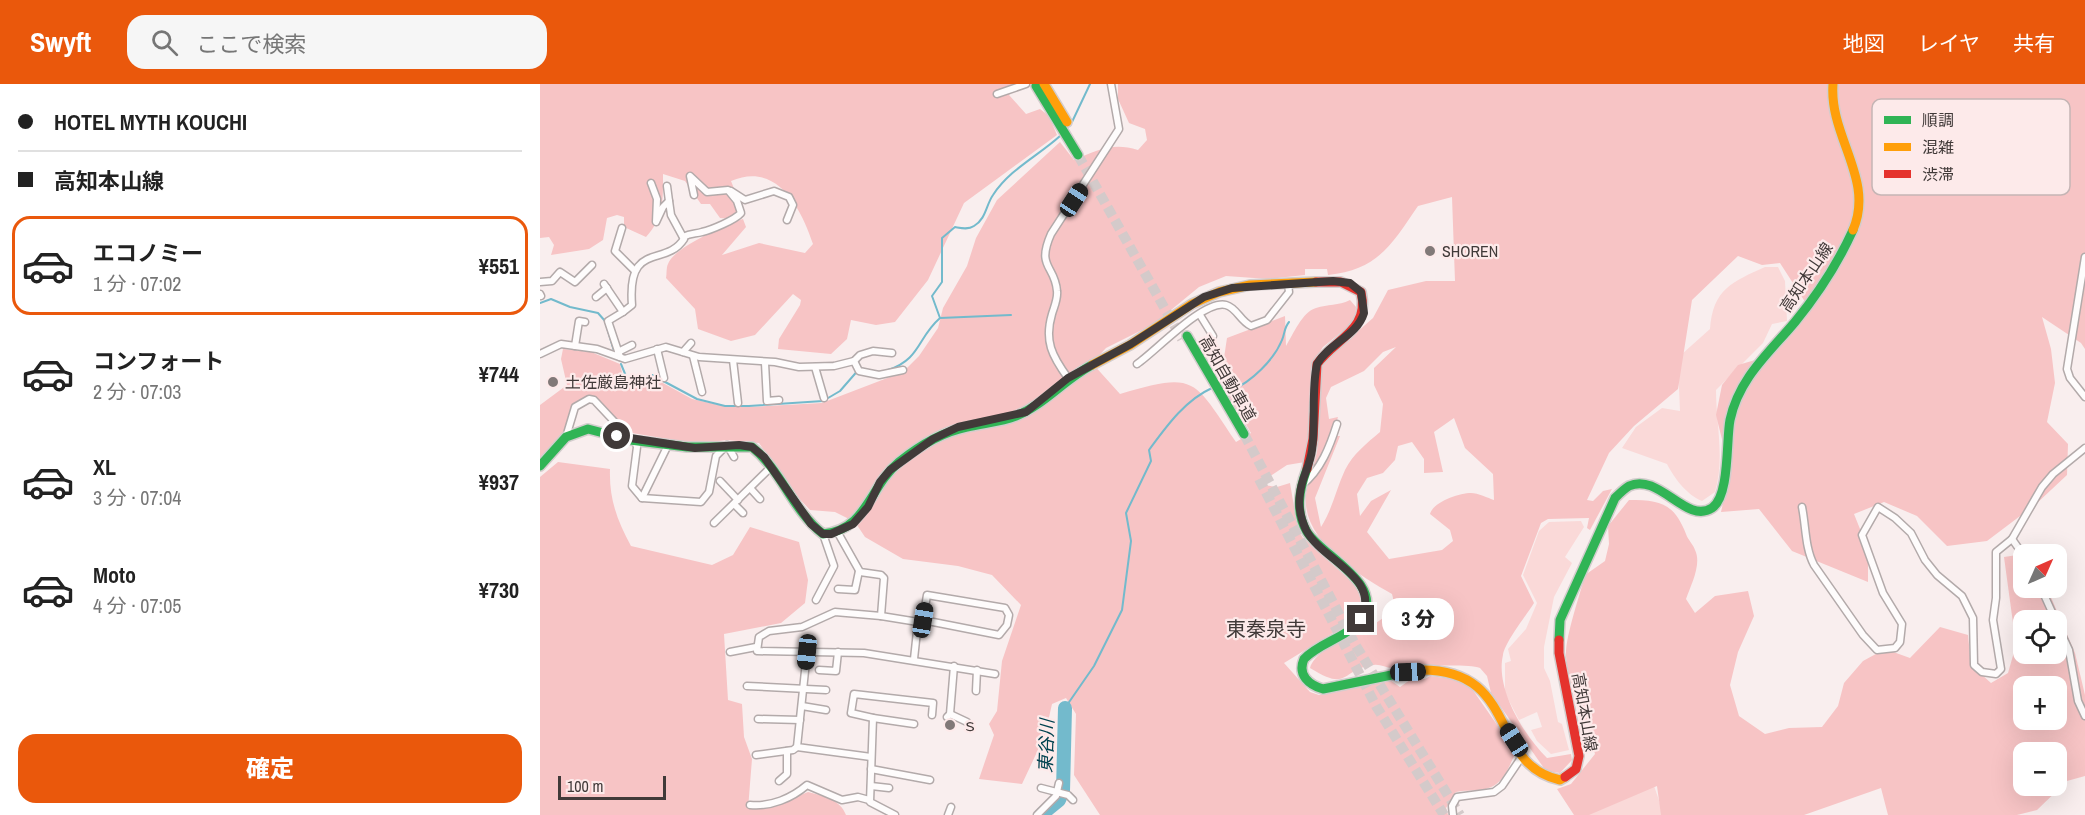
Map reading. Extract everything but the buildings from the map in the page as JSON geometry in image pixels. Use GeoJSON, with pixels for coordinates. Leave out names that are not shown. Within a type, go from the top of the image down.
{"type":"FeatureCollection","features":[{"type":"Feature","properties":{"kind":"main road","name":"高知本山線"},"geometry":{"type":"LineString","coordinates":[[838,533],[853,524],[864,512],[880,482],[890,470],[933,439],[958,427],[1026,412],[1068,378],[1131,344],[1204,297],[1232,288],[1344,281],[1356,287],[1364,300],[1364,313],[1360,323],[1325,352],[1317,364],[1312,454],[1302,485],[1300,510],[1308,532],[1360,583],[1366,601],[1361,619],[1307,655],[1302,666],[1304,679],[1314,688],[1323,689],[1392,672],[1423,671],[1464,676],[1481,690],[1537,773],[1553,780],[1568,776],[1577,765],[1579,751],[1560,662],[1558,635],[1564,607],[1615,498],[1627,486],[1642,483],[1696,510],[1710,509],[1716,504],[1724,474],[1731,412],[1740,389],[1752,370],[1818,292],[1854,231],[1862,198],[1857,177],[1833,119],[1830,96],[1833,84]]}},
{"type":"Feature","properties":{"kind":"main road"},"geometry":{"type":"LineString","coordinates":[[1040,85],[1081,154]]}},
{"type":"Feature","properties":{"kind":"main road","name":"高知自動車道"},"geometry":{"type":"LineString","coordinates":[[1186,340],[1240,435]]}},
{"type":"Feature","properties":{"kind":"main road"},"geometry":{"type":"LineString","coordinates":[[540,466],[566,437],[588,429],[635,440],[695,448],[744,445],[756,448],[806,518],[823,534],[838,533]]}},
{"type":"Feature","properties":{"kind":"street"},"geometry":{"type":"LineString","coordinates":[[997,94],[1026,84]]}},
{"type":"Feature","properties":{"kind":"street"},"geometry":{"type":"LineString","coordinates":[[1068,378],[1047,341],[1047,329],[1057,294],[1045,261],[1045,254],[1051,234],[1119,129],[1111,84]]}},
{"type":"Feature","properties":{"kind":"street"},"geometry":{"type":"LineString","coordinates":[[694,195],[690,176],[705,191],[728,190],[746,200],[774,191],[783,194],[793,203],[787,220]]}},
{"type":"Feature","properties":{"kind":"street"},"geometry":{"type":"LineString","coordinates":[[651,183],[657,199],[656,222],[663,207],[669,201]]}},
{"type":"Feature","properties":{"kind":"street"},"geometry":{"type":"LineString","coordinates":[[667,186],[671,215],[683,237]]}},
{"type":"Feature","properties":{"kind":"street"},"geometry":{"type":"LineString","coordinates":[[619,354],[608,321],[632,304],[631,285],[635,272],[650,256],[672,250],[681,243],[683,237],[691,232],[699,233],[740,215],[739,205],[728,190]]}},
{"type":"Feature","properties":{"kind":"street"},"geometry":{"type":"LineString","coordinates":[[622,228],[615,251],[635,272]]}},
{"type":"Feature","properties":{"kind":"street"},"geometry":{"type":"LineString","coordinates":[[2085,257],[2067,369],[2070,378],[2085,397]]}},
{"type":"Feature","properties":{"kind":"street"},"geometry":{"type":"LineString","coordinates":[[540,282],[552,281],[560,272],[575,282],[592,264]]}},
{"type":"Feature","properties":{"kind":"street"},"geometry":{"type":"LineString","coordinates":[[1137,364],[1174,331],[1222,304],[1233,309],[1242,320],[1251,326],[1267,320],[1289,292],[1288,284]]}},
{"type":"Feature","properties":{"kind":"street"},"geometry":{"type":"LineString","coordinates":[[596,297],[605,286],[623,312]]}},
{"type":"Feature","properties":{"kind":"street"},"geometry":{"type":"LineString","coordinates":[[1200,315],[1213,336]]}},
{"type":"Feature","properties":{"kind":"street"},"geometry":{"type":"LineString","coordinates":[[575,346],[579,321],[585,322]]}},
{"type":"Feature","properties":{"kind":"street"},"geometry":{"type":"LineString","coordinates":[[683,352],[691,343]]}},
{"type":"Feature","properties":{"kind":"street"},"geometry":{"type":"LineString","coordinates":[[540,354],[561,344],[597,349],[619,354],[627,359],[657,349],[673,348],[693,356],[815,367],[854,361],[860,355],[873,351],[892,353]]}},
{"type":"Feature","properties":{"kind":"street"},"geometry":{"type":"LineString","coordinates":[[619,354],[632,345]]}},
{"type":"Feature","properties":{"kind":"street"},"geometry":{"type":"LineString","coordinates":[[657,349],[664,378]]}},
{"type":"Feature","properties":{"kind":"street"},"geometry":{"type":"LineString","coordinates":[[693,356],[702,392]]}},
{"type":"Feature","properties":{"kind":"street"},"geometry":{"type":"LineString","coordinates":[[733,360],[738,404]]}},
{"type":"Feature","properties":{"kind":"street"},"geometry":{"type":"LineString","coordinates":[[854,361],[858,370],[879,375],[903,370]]}},
{"type":"Feature","properties":{"kind":"street"},"geometry":{"type":"LineString","coordinates":[[765,363],[767,401],[779,400]]}},
{"type":"Feature","properties":{"kind":"street"},"geometry":{"type":"LineString","coordinates":[[815,367],[824,398]]}},
{"type":"Feature","properties":{"kind":"street"},"geometry":{"type":"LineString","coordinates":[[566,437],[575,407],[589,399],[594,400],[620,426],[625,433],[624,438]]}},
{"type":"Feature","properties":{"kind":"street"},"geometry":{"type":"LineString","coordinates":[[1302,485],[1310,478],[1330,447],[1337,424]]}},
{"type":"Feature","properties":{"kind":"street"},"geometry":{"type":"LineString","coordinates":[[635,440],[637,447],[631,481],[634,489],[642,498],[700,502],[709,492],[716,456],[727,446],[734,457]]}},
{"type":"Feature","properties":{"kind":"street"},"geometry":{"type":"LineString","coordinates":[[642,498],[668,445]]}},
{"type":"Feature","properties":{"kind":"street"},"geometry":{"type":"LineString","coordinates":[[1802,507],[1808,535],[1808,553],[1814,565],[1863,635],[1877,650],[1894,648],[1900,642],[1903,630],[1902,624],[1883,593],[1862,535],[1878,507],[1895,518],[1911,533],[1931,567],[1962,596],[1972,618],[1974,665],[1991,675],[2001,669],[1993,620],[1996,598],[1996,552],[2012,539],[2042,487],[2053,474],[2085,448]]}},
{"type":"Feature","properties":{"kind":"street"},"geometry":{"type":"LineString","coordinates":[[714,523],[771,468]]}},
{"type":"Feature","properties":{"kind":"street"},"geometry":{"type":"LineString","coordinates":[[720,481],[743,513]]}},
{"type":"Feature","properties":{"kind":"street"},"geometry":{"type":"LineString","coordinates":[[750,488],[760,499]]}},
{"type":"Feature","properties":{"kind":"street"},"geometry":{"type":"LineString","coordinates":[[838,533],[859,571],[855,590],[838,589]]}},
{"type":"Feature","properties":{"kind":"street"},"geometry":{"type":"LineString","coordinates":[[816,600],[834,566],[823,534]]}},
{"type":"Feature","properties":{"kind":"street"},"geometry":{"type":"LineString","coordinates":[[2012,539],[2016,544]]}},
{"type":"Feature","properties":{"kind":"street"},"geometry":{"type":"LineString","coordinates":[[859,571],[881,574],[884,578],[881,616]]}},
{"type":"Feature","properties":{"kind":"street"},"geometry":{"type":"LineString","coordinates":[[831,573],[837,577]]}},
{"type":"Feature","properties":{"kind":"street"},"geometry":{"type":"LineString","coordinates":[[756,647],[759,637],[770,631],[795,629],[835,612],[920,621],[999,635],[1007,626],[1009,615],[1005,608],[927,595],[920,621],[914,659]]}},
{"type":"Feature","properties":{"kind":"street"},"geometry":{"type":"LineString","coordinates":[[2067,646],[2078,701],[2085,716]]}},
{"type":"Feature","properties":{"kind":"street"},"geometry":{"type":"LineString","coordinates":[[730,652],[756,647]]}},
{"type":"Feature","properties":{"kind":"street"},"geometry":{"type":"LineString","coordinates":[[756,647],[759,651],[837,652],[914,659],[995,674]]}},
{"type":"Feature","properties":{"kind":"street"},"geometry":{"type":"LineString","coordinates":[[797,747],[807,652]]}},
{"type":"Feature","properties":{"kind":"street"},"geometry":{"type":"LineString","coordinates":[[819,670],[836,671],[837,652]]}},
{"type":"Feature","properties":{"kind":"street"},"geometry":{"type":"LineString","coordinates":[[954,666],[949,716],[967,722]]}},
{"type":"Feature","properties":{"kind":"street"},"geometry":{"type":"LineString","coordinates":[[976,691],[977,670]]}},
{"type":"Feature","properties":{"kind":"street"},"geometry":{"type":"LineString","coordinates":[[747,686],[803,687],[826,690]]}},
{"type":"Feature","properties":{"kind":"street"},"geometry":{"type":"LineString","coordinates":[[914,724],[851,713],[854,694],[933,703],[932,715]]}},
{"type":"Feature","properties":{"kind":"street"},"geometry":{"type":"LineString","coordinates":[[802,706],[826,710]]}},
{"type":"Feature","properties":{"kind":"street"},"geometry":{"type":"LineString","coordinates":[[870,801],[873,718]]}},
{"type":"Feature","properties":{"kind":"street"},"geometry":{"type":"LineString","coordinates":[[758,719],[800,720]]}},
{"type":"Feature","properties":{"kind":"street"},"geometry":{"type":"LineString","coordinates":[[756,754],[787,751],[797,747],[871,757]]}},
{"type":"Feature","properties":{"kind":"street"},"geometry":{"type":"LineString","coordinates":[[779,781],[787,774],[787,751]]}},
{"type":"Feature","properties":{"kind":"street"},"geometry":{"type":"LineString","coordinates":[[1454,815],[1452,806],[1457,797],[1494,792],[1502,786],[1523,755]]}},
{"type":"Feature","properties":{"kind":"street"},"geometry":{"type":"LineString","coordinates":[[871,769],[930,780]]}},
{"type":"Feature","properties":{"kind":"street"},"geometry":{"type":"LineString","coordinates":[[1059,783],[1061,793]]}},
{"type":"Feature","properties":{"kind":"street"},"geometry":{"type":"LineString","coordinates":[[750,805],[771,804],[795,795],[807,785],[842,800],[858,797],[870,801],[874,806],[895,815]]}},
{"type":"Feature","properties":{"kind":"street"},"geometry":{"type":"LineString","coordinates":[[871,786],[889,788]]}},
{"type":"Feature","properties":{"kind":"street"},"geometry":{"type":"LineString","coordinates":[[1041,788],[1061,793],[1073,800]]}},
{"type":"Feature","properties":{"kind":"street"},"geometry":{"type":"LineString","coordinates":[[1037,815],[1061,793]]}},
{"type":"Feature","properties":{"kind":"street"},"geometry":{"type":"LineString","coordinates":[[948,815],[951,807]]}},
{"type":"Feature","properties":{"kind":"shaded area"},"geometry":{"type":"Polygon","coordinates":[[[540,84],[1019,84],[1009,95],[1026,114],[1040,109],[1049,116],[1057,135],[964,203],[928,280],[895,322],[876,325],[851,320],[847,339],[831,354],[778,349],[779,339],[800,305],[801,300],[793,294],[755,335],[731,341],[698,329],[695,309],[666,278],[667,267],[672,257],[701,237],[743,219],[746,227],[722,255],[759,243],[805,253],[813,244],[802,216],[785,192],[762,177],[747,176],[731,181],[739,201],[739,212],[730,218],[720,218],[710,204],[701,204],[685,181],[663,174],[659,215],[646,237],[624,227],[624,217],[617,215],[607,218],[603,240],[589,249],[551,255],[554,245],[549,237],[540,238],[540,84]]]}},
{"type":"Feature","properties":{"kind":"shaded area"},"geometry":{"type":"Polygon","coordinates":[[[1118,84],[2085,84],[2085,349],[2081,343],[2042,317],[2051,349],[2055,383],[2047,422],[2068,444],[2067,475],[2036,504],[1987,541],[1947,546],[1917,516],[1884,502],[1854,514],[1868,549],[1868,582],[1792,551],[1759,509],[1721,512],[1730,472],[1716,415],[1722,385],[1738,365],[1762,358],[1809,308],[1780,263],[1762,265],[1738,256],[1692,300],[1678,389],[1634,426],[1609,453],[1587,500],[1593,501],[1603,491],[1612,489],[1590,530],[1587,528],[1589,518],[1548,519],[1541,523],[1521,576],[1534,603],[1512,636],[1503,655],[1503,682],[1513,711],[1529,737],[1547,758],[1571,754],[1572,760],[1560,773],[1546,771],[1491,693],[1487,676],[1480,668],[1451,666],[1392,668],[1374,665],[1363,667],[1339,679],[1332,679],[1310,668],[1317,657],[1328,648],[1374,624],[1386,616],[1392,606],[1392,594],[1347,565],[1320,538],[1311,523],[1306,506],[1307,489],[1336,436],[1340,436],[1315,498],[1321,527],[1329,513],[1348,464],[1380,432],[1383,404],[1374,385],[1374,368],[1396,347],[1383,352],[1364,371],[1331,387],[1326,398],[1329,419],[1338,417],[1330,443],[1311,474],[1317,452],[1322,367],[1332,354],[1373,318],[1388,290],[1426,281],[1455,281],[1452,197],[1418,206],[1382,253],[1360,267],[1328,275],[1327,269],[1305,269],[1305,275],[1268,279],[1226,276],[1199,287],[1154,324],[1106,348],[1092,363],[1120,394],[1165,383],[1179,382],[1191,386],[1201,393],[1211,405],[1236,442],[1251,433],[1226,391],[1222,371],[1227,338],[1285,316],[1286,346],[1302,319],[1311,310],[1350,300],[1356,307],[1355,321],[1323,347],[1312,364],[1308,451],[1305,462],[1287,465],[1258,484],[1277,487],[1290,483],[1298,530],[1303,538],[1359,590],[1361,605],[1346,625],[1284,663],[1310,692],[1319,695],[1387,678],[1400,687],[1410,680],[1425,679],[1430,676],[1459,680],[1470,686],[1516,752],[1507,771],[1499,782],[1487,789],[1456,792],[1446,808],[1448,815],[1100,815],[1074,775],[1076,714],[1066,698],[1052,704],[1045,735],[1022,784],[979,779],[994,735],[989,724],[997,711],[1002,661],[1021,605],[992,575],[958,566],[903,559],[865,537],[855,522],[835,512],[810,510],[794,493],[759,443],[727,440],[703,443],[686,442],[632,433],[593,397],[584,397],[573,404],[566,430],[540,458],[540,405],[567,385],[561,359],[563,349],[591,352],[620,364],[624,381],[632,384],[652,377],[692,399],[728,407],[822,403],[903,372],[919,356],[938,328],[943,308],[967,266],[976,238],[997,200],[1060,142],[1074,160],[1098,150],[1113,147],[1138,150],[1147,140],[1145,129],[1129,123],[1118,99],[1118,84]],[[1454,418],[1434,432],[1443,472],[1424,473],[1424,459],[1412,442],[1398,446],[1395,460],[1383,473],[1367,478],[1357,494],[1360,516],[1371,501],[1391,490],[1367,532],[1389,559],[1442,550],[1453,541],[1450,530],[1430,514],[1432,510],[1441,502],[1454,496],[1471,493],[1494,500],[1493,474],[1465,448],[1454,418]]]}},
{"type":"Feature","properties":{"kind":"shaded area"},"geometry":{"type":"Polygon","coordinates":[[[1765,267],[1778,267],[1785,281],[1787,321],[1772,324],[1763,343],[1716,390],[1720,454],[1718,480],[1715,492],[1702,501],[1681,486],[1667,464],[1622,448],[1636,427],[1662,408],[1680,411],[1678,364],[1682,354],[1710,329],[1715,305],[1726,289],[1743,277],[1765,267]]]}},
{"type":"Feature","properties":{"kind":"shaded area"},"geometry":{"type":"Polygon","coordinates":[[[558,462],[610,469],[615,509],[631,546],[712,565],[733,555],[750,527],[799,542],[808,580],[805,603],[781,623],[724,634],[728,700],[742,704],[744,737],[752,759],[748,809],[774,806],[808,792],[840,805],[846,815],[540,815],[540,477],[558,462]]]}},
{"type":"Feature","properties":{"kind":"shaded area"},"geometry":{"type":"Polygon","coordinates":[[[1629,500],[1665,505],[1676,516],[1697,556],[1695,575],[1686,599],[1695,613],[1715,596],[1748,591],[1754,616],[1738,652],[1730,685],[1739,716],[1765,734],[1789,728],[1822,727],[1838,706],[1844,683],[1863,661],[1885,649],[1910,658],[1940,627],[1968,635],[1971,665],[1991,683],[2008,673],[2013,656],[2013,664],[2067,664],[2067,634],[2075,653],[2085,695],[2085,776],[2067,781],[2067,742],[2013,742],[2013,796],[2051,796],[2037,810],[2017,815],[1888,815],[1881,788],[1804,815],[1661,815],[1657,786],[1589,815],[1574,815],[1557,789],[1571,784],[1595,754],[1570,681],[1566,648],[1585,575],[1605,561],[1609,544],[1608,526],[1629,500]]]}},
{"type":"Feature","properties":{"kind":"shaded area"},"geometry":{"type":"Polygon","coordinates":[[[1581,521],[1584,527],[1565,557],[1572,563],[1554,597],[1544,647],[1544,668],[1550,681],[1558,722],[1562,724],[1569,750],[1551,754],[1537,741],[1531,730],[1542,727],[1537,712],[1519,720],[1505,693],[1505,663],[1511,661],[1508,649],[1526,629],[1537,603],[1523,575],[1539,531],[1549,522],[1581,521]]]}},
{"type":"Feature","properties":{"kind":"shaded area"},"geometry":{"type":"Polygon","coordinates":[[[2013,556],[2013,598],[2051,598],[2056,610],[2013,610],[2013,623],[2004,557],[2013,556]]]}},
{"type":"Feature","properties":{"kind":"shaded area"},"geometry":{"type":"Polygon","coordinates":[[[1653,783],[1664,815],[1587,815],[1653,783]]]}},
{"type":"Feature","properties":{"kind":"waterway"},"geometry":{"type":"LineString","coordinates":[[1072,122],[1090,84]]}},
{"type":"Feature","properties":{"kind":"waterway"},"geometry":{"type":"LineString","coordinates":[[888,370],[907,360],[940,318],[932,296],[942,282],[942,238],[955,227],[969,228],[978,223],[1000,186],[1016,170],[1060,136]]}},
{"type":"Feature","properties":{"kind":"waterway"},"geometry":{"type":"LineString","coordinates":[[540,303],[551,299],[570,307],[598,313],[605,321],[614,351]]}},
{"type":"Feature","properties":{"kind":"waterway"},"geometry":{"type":"LineString","coordinates":[[940,318],[1011,315]]}},
{"type":"Feature","properties":{"kind":"waterway"},"geometry":{"type":"LineString","coordinates":[[1220,384],[1232,390],[1254,376],[1278,348],[1289,322]]}},
{"type":"Feature","properties":{"kind":"waterway"},"geometry":{"type":"LineString","coordinates":[[621,364],[628,381],[634,382],[652,375],[697,399],[725,406],[823,401],[840,391],[860,368],[871,371]]}},
{"type":"Feature","properties":{"kind":"waterway"},"geometry":{"type":"LineString","coordinates":[[1065,708],[1094,666],[1122,610],[1131,541],[1126,513],[1151,461],[1149,450],[1169,423],[1185,407],[1212,388]]}},
{"type":"Feature","properties":{"kind":"waterway","name":"東谷川"},"geometry":{"type":"LineString","coordinates":[[1042,814],[1059,800],[1063,791],[1065,708]]}},
{"type":"Feature","properties":{"kind":"tunnel"},"geometry":{"type":"LineString","coordinates":[[1078,155],[1182,339]]}},
{"type":"Feature","properties":{"kind":"tunnel"},"geometry":{"type":"LineString","coordinates":[[1244,434],[1356,646],[1460,815]]}},
{"type":"Feature","properties":{"kind":"tunnel"},"geometry":{"type":"LineString","coordinates":[[1259,479],[1376,706],[1444,815]]}},
{"type":"Feature","properties":{"kind":"traffic: fast"},"geometry":{"type":"LineString","coordinates":[[1036,86],[1078,155]]}},
{"type":"Feature","properties":{"kind":"traffic: fast"},"geometry":{"type":"LineString","coordinates":[[1559,640],[1560,620],[1615,498],[1629,486],[1640,484],[1662,491],[1692,510],[1702,511],[1712,508],[1718,502],[1725,480],[1730,420],[1740,391],[1756,367],[1820,289],[1853,230]]}},
{"type":"Feature","properties":{"kind":"traffic: fast"},"geometry":{"type":"LineString","coordinates":[[1187,336],[1244,434]]}},
{"type":"Feature","properties":{"kind":"traffic: fast"},"geometry":{"type":"LineString","coordinates":[[540,466],[566,437],[588,429],[630,440],[687,447],[752,447],[771,467],[803,514],[823,534],[838,531],[849,525],[866,506],[889,472],[923,445],[958,429],[1016,416],[1045,399],[1092,365]]}},
{"type":"Feature","properties":{"kind":"traffic: fast"},"geometry":{"type":"LineString","coordinates":[[1307,469],[1300,501],[1303,524],[1315,541],[1359,582],[1365,594],[1366,606],[1361,619],[1348,631],[1310,653],[1304,659],[1303,674],[1309,682],[1323,689],[1416,670]]}},
{"type":"Feature","properties":{"kind":"traffic: slow"},"geometry":{"type":"LineString","coordinates":[[1044,84],[1067,122]]}},
{"type":"Feature","properties":{"kind":"traffic: slow"},"geometry":{"type":"LineString","coordinates":[[1833,84],[1838,122],[1859,193],[1858,211],[1853,230]]}},
{"type":"Feature","properties":{"kind":"traffic: slow"},"geometry":{"type":"LineString","coordinates":[[1092,365],[1130,345],[1192,304],[1219,292],[1250,285],[1316,282]]}},
{"type":"Feature","properties":{"kind":"traffic: slow"},"geometry":{"type":"LineString","coordinates":[[1416,670],[1449,673],[1473,683],[1488,699],[1521,756],[1537,771],[1560,780],[1565,777]]}},
{"type":"Feature","properties":{"kind":"traffic: jam"},"geometry":{"type":"LineString","coordinates":[[1307,469],[1313,439],[1317,364],[1356,325],[1361,316],[1362,305],[1361,292],[1341,282],[1316,282]]}},
{"type":"Feature","properties":{"kind":"traffic: jam"},"geometry":{"type":"LineString","coordinates":[[1559,640],[1559,653],[1579,756],[1576,769],[1565,777]]}},
{"type":"Feature","properties":{"kind":"place","name":"SHOREN"},"geometry":{"type":"Point","coordinates":[1430,251]}},
{"type":"Feature","properties":{"kind":"place","name":"土佐厳島神社"},"geometry":{"type":"Point","coordinates":[553,382]}},
{"type":"Feature","properties":{"kind":"place","name":"ｓ"},"geometry":{"type":"Point","coordinates":[950,725]}},
{"type":"Feature","properties":{"kind":"district","name":"東秦泉寺"},"geometry":{"type":"Point","coordinates":[1266,628]}},
{"type":"Feature","properties":{"kind":"route"},"geometry":{"type":"LineString","coordinates":[[617,436],[630,440],[695,448],[739,445],[756,448],[811,524],[823,534],[838,533],[853,524],[864,512],[880,482],[890,470],[933,439],[958,427],[1026,412],[1068,378],[1131,344],[1204,297],[1232,288],[1252,285],[1344,281],[1361,292],[1364,300],[1364,313],[1360,323],[1325,352],[1317,364],[1312,454],[1299,501],[1305,526],[1313,540],[1360,583],[1364,590],[1366,601],[1361,619]]}}]}
